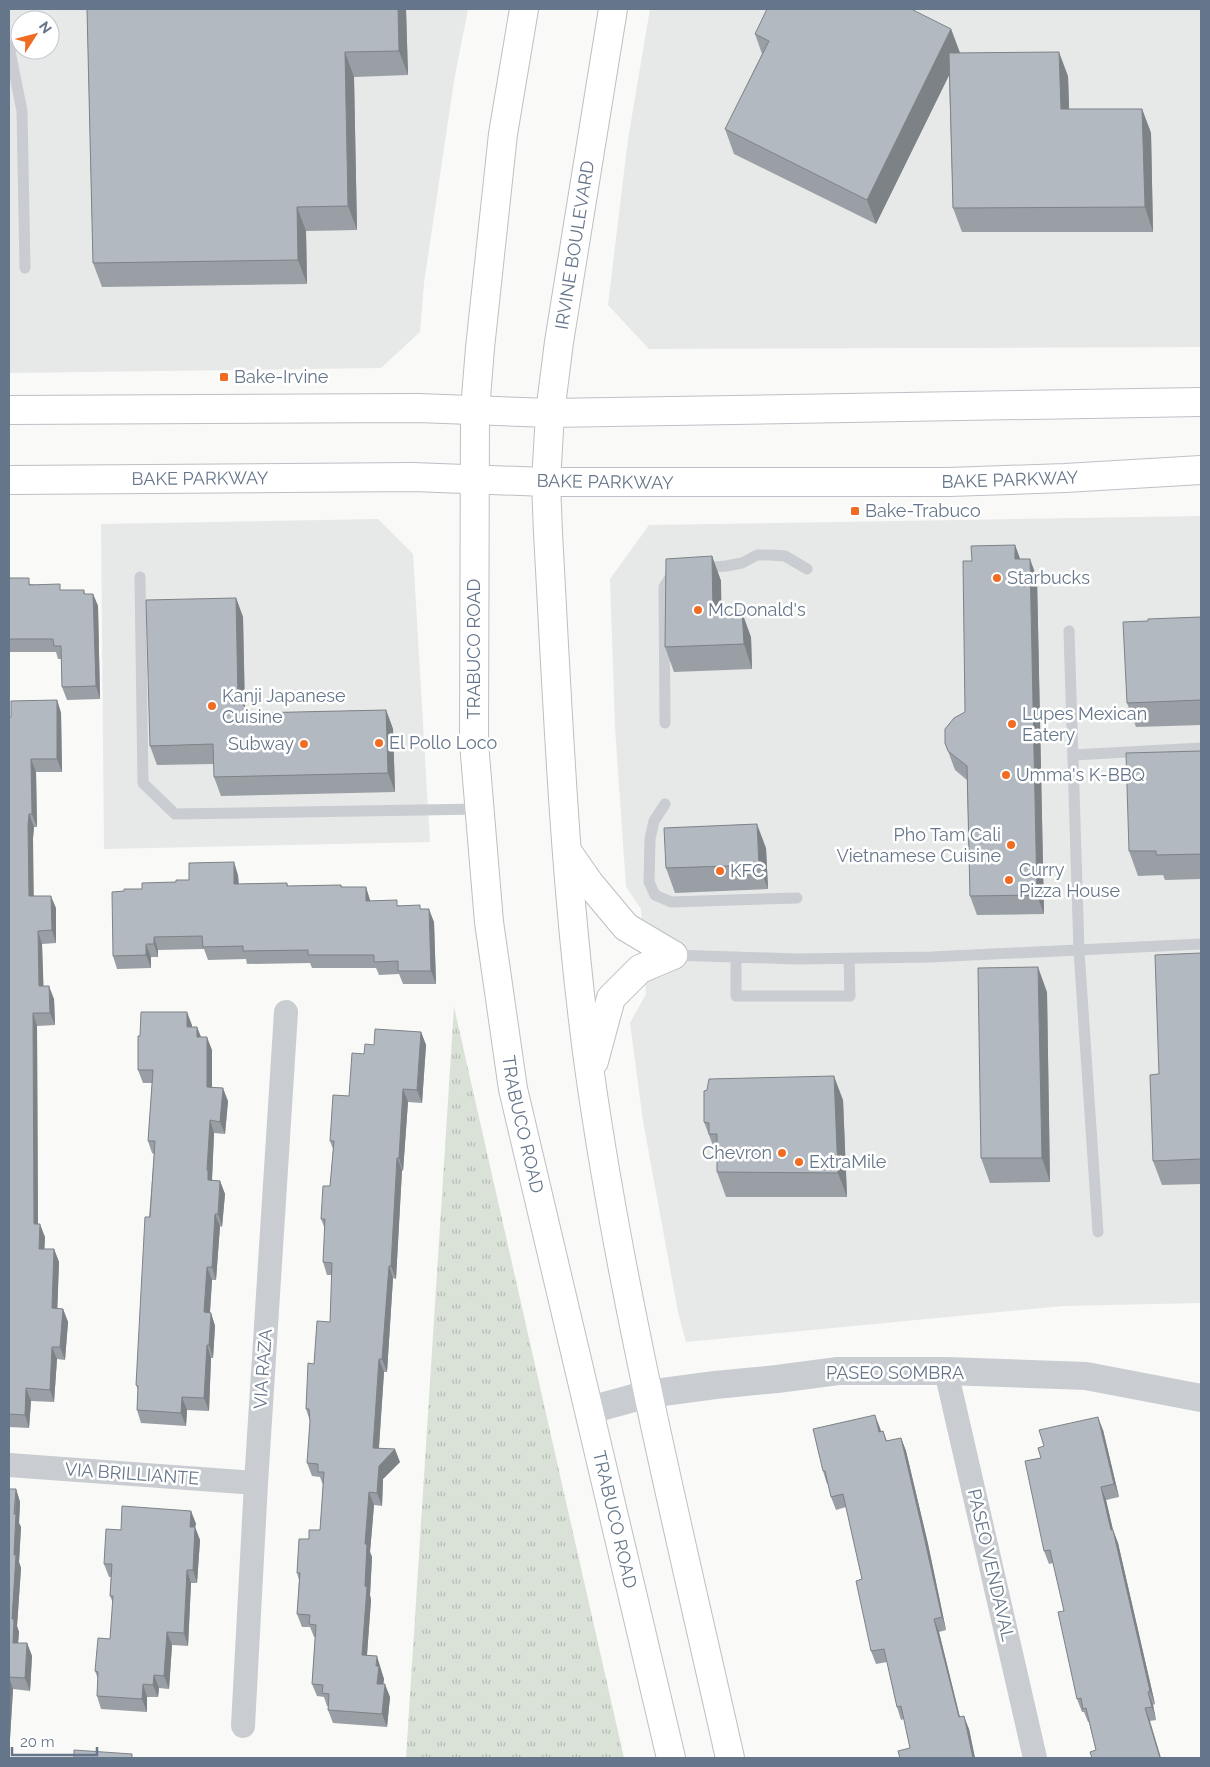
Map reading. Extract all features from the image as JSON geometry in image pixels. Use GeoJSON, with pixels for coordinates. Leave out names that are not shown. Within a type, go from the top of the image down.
{"type":"FeatureCollection","features":[{"type":"Feature","properties":{"kind":"main road"},"geometry":{"type":"LineString","coordinates":[[474,479],[475,410],[480,348],[503,134],[524,9]]}},
{"type":"Feature","properties":{"kind":"main road","name":"IRVINE BOULEVARD"},"geometry":{"type":"LineString","coordinates":[[546,482],[550,413],[560,342],[613,9]]}},
{"type":"Feature","properties":{"kind":"main road"},"geometry":{"type":"LineString","coordinates":[[9,410],[418,408],[550,413],[1201,402]]}},
{"type":"Feature","properties":{"kind":"main road","name":"BAKE PARKWAY"},"geometry":{"type":"LineString","coordinates":[[9,480],[394,477],[546,482],[949,482],[1065,478],[1201,470]]}},
{"type":"Feature","properties":{"kind":"main road","name":"TRABUCO ROAD"},"geometry":{"type":"LineString","coordinates":[[474,479],[474,743],[489,922],[513,1089],[671,1758]]}},
{"type":"Feature","properties":{"kind":"main road"},"geometry":{"type":"LineString","coordinates":[[546,482],[566,848],[573,931],[590,1074],[627,1294],[730,1758]]}},
{"type":"Feature","properties":{"kind":"main road"},"geometry":{"type":"LineString","coordinates":[[566,848],[590,884],[626,927],[673,955]]}},
{"type":"Feature","properties":{"kind":"main road"},"geometry":{"type":"LineString","coordinates":[[590,1074],[611,998],[640,969],[673,955]]}},
{"type":"Feature","properties":{"kind":"street","name":"VIA RAZA"},"geometry":{"type":"LineString","coordinates":[[243,1726],[256,1483],[286,1012]]}},
{"type":"Feature","properties":{"kind":"street","name":"PASEO SOMBRA"},"geometry":{"type":"LineString","coordinates":[[590,1410],[648,1394],[715,1385],[777,1380],[838,1370],[946,1371],[1086,1376],[1201,1398]]}},
{"type":"Feature","properties":{"kind":"street","name":"PASEO VENDAVAL"},"geometry":{"type":"LineString","coordinates":[[946,1371],[1035,1758]]}},
{"type":"Feature","properties":{"kind":"street","name":"VIA BRILLIANTE"},"geometry":{"type":"LineString","coordinates":[[9,1465],[256,1483]]}},
{"type":"Feature","properties":{"kind":"lane"},"geometry":{"type":"LineString","coordinates":[[9,46],[22,110],[25,268]]}},
{"type":"Feature","properties":{"kind":"lane"},"geometry":{"type":"LineString","coordinates":[[665,723],[664,587],[671,576],[680,568],[726,566],[742,562],[757,555],[785,556],[807,568]]}},
{"type":"Feature","properties":{"kind":"lane"},"geometry":{"type":"LineString","coordinates":[[140,577],[143,782],[175,814],[480,809]]}},
{"type":"Feature","properties":{"kind":"lane"},"geometry":{"type":"LineString","coordinates":[[1069,631],[1079,951],[1098,1232]]}},
{"type":"Feature","properties":{"kind":"lane"},"geometry":{"type":"LineString","coordinates":[[1073,755],[1201,748]]}},
{"type":"Feature","properties":{"kind":"lane"},"geometry":{"type":"LineString","coordinates":[[665,804],[654,821],[650,839],[649,882],[655,895],[671,902],[797,898]]}},
{"type":"Feature","properties":{"kind":"lane"},"geometry":{"type":"LineString","coordinates":[[673,955],[798,960],[931,957],[1201,944]]}},
{"type":"Feature","properties":{"kind":"lane"},"geometry":{"type":"LineString","coordinates":[[736,957],[736,996],[850,996],[849,958]]}},
{"type":"Feature","properties":{"kind":"shaded area"},"geometry":{"type":"Polygon","coordinates":[[[9,9],[468,9],[454,81],[424,283],[420,332],[381,368],[9,373],[9,9]]]}},
{"type":"Feature","properties":{"kind":"shaded area"},"geometry":{"type":"Polygon","coordinates":[[[650,9],[1201,9],[1201,347],[649,349],[608,305],[628,139],[650,9]]]}},
{"type":"Feature","properties":{"kind":"shaded area"},"geometry":{"type":"Polygon","coordinates":[[[1201,516],[1201,1303],[1063,1306],[686,1342],[678,1312],[643,1121],[630,1023],[646,994],[641,909],[626,887],[615,727],[610,579],[649,525],[1201,516]]]}},
{"type":"Feature","properties":{"kind":"shaded area"},"geometry":{"type":"Polygon","coordinates":[[[378,519],[413,554],[430,842],[104,849],[101,524],[378,519]]]}},
{"type":"Feature","properties":{"kind":"green space"},"geometry":{"type":"Polygon","coordinates":[[[454,1007],[624,1758],[406,1758],[454,1007]]]}},
{"type":"Feature","properties":{"kind":"building"},"geometry":{"type":"Polygon","coordinates":[[[87,9],[398,9],[399,51],[345,52],[348,206],[297,207],[298,260],[93,263],[87,9]]]}},
{"type":"Feature","properties":{"kind":"building"},"geometry":{"type":"Polygon","coordinates":[[[767,9],[911,9],[951,29],[867,200],[725,129],[769,41],[755,34],[767,9]]]}},
{"type":"Feature","properties":{"kind":"building"},"geometry":{"type":"Polygon","coordinates":[[[1059,52],[1061,109],[1142,109],[1145,207],[953,208],[949,53],[1059,52]]]}},
{"type":"Feature","properties":{"kind":"building"},"geometry":{"type":"Polygon","coordinates":[[[1015,545],[1015,559],[1030,559],[1037,895],[970,896],[967,766],[948,751],[945,743],[945,729],[954,718],[965,712],[963,561],[972,561],[971,546],[1015,545]]]}},
{"type":"Feature","properties":{"kind":"building"},"geometry":{"type":"Polygon","coordinates":[[[712,556],[713,613],[742,612],[744,644],[665,647],[666,559],[712,556]]]}},
{"type":"Feature","properties":{"kind":"building"},"geometry":{"type":"Polygon","coordinates":[[[9,578],[29,578],[29,585],[60,584],[60,590],[84,590],[84,594],[93,594],[96,686],[62,687],[61,646],[54,646],[53,639],[9,639],[9,578]]]}},
{"type":"Feature","properties":{"kind":"building"},"geometry":{"type":"Polygon","coordinates":[[[236,598],[238,700],[251,713],[386,710],[388,773],[214,777],[213,744],[150,746],[146,600],[236,598]]]}},
{"type":"Feature","properties":{"kind":"building"},"geometry":{"type":"Polygon","coordinates":[[[1201,617],[1201,700],[1127,703],[1123,622],[1201,617]]]}},
{"type":"Feature","properties":{"kind":"building"},"geometry":{"type":"Polygon","coordinates":[[[57,700],[57,759],[31,759],[32,814],[29,814],[28,825],[29,896],[51,896],[52,930],[38,931],[39,986],[49,986],[50,1013],[33,1013],[34,1224],[40,1224],[39,1249],[54,1249],[52,1308],[63,1309],[60,1347],[52,1347],[50,1390],[26,1388],[25,1415],[9,1414],[9,717],[11,717],[11,701],[57,700]]]}},
{"type":"Feature","properties":{"kind":"building"},"geometry":{"type":"Polygon","coordinates":[[[1201,751],[1201,854],[1156,855],[1156,851],[1129,851],[1126,753],[1201,751]]]}},
{"type":"Feature","properties":{"kind":"building"},"geometry":{"type":"Polygon","coordinates":[[[757,824],[759,865],[666,868],[664,828],[757,824]]]}},
{"type":"Feature","properties":{"kind":"building"},"geometry":{"type":"Polygon","coordinates":[[[234,862],[234,884],[287,883],[287,886],[341,885],[341,887],[366,887],[366,901],[397,900],[397,906],[420,905],[420,909],[429,909],[431,971],[398,971],[398,961],[374,962],[374,955],[308,955],[308,950],[243,951],[243,946],[203,947],[202,936],[154,937],[154,944],[146,944],[146,955],[113,956],[112,892],[124,891],[124,889],[142,889],[142,883],[189,880],[189,863],[234,862]]]}},
{"type":"Feature","properties":{"kind":"building"},"geometry":{"type":"Polygon","coordinates":[[[1201,953],[1201,1159],[1153,1161],[1150,1075],[1159,1074],[1155,955],[1201,953]]]}},
{"type":"Feature","properties":{"kind":"building"},"geometry":{"type":"Polygon","coordinates":[[[1038,967],[1042,1158],[981,1158],[978,968],[1038,967]]]}},
{"type":"Feature","properties":{"kind":"building"},"geometry":{"type":"Polygon","coordinates":[[[141,1012],[187,1012],[187,1027],[197,1027],[197,1037],[207,1037],[207,1087],[223,1088],[220,1122],[210,1120],[208,1180],[220,1181],[218,1214],[215,1214],[212,1267],[207,1267],[204,1312],[211,1313],[204,1398],[182,1397],[181,1413],[137,1410],[138,1386],[136,1385],[145,1217],[150,1217],[155,1141],[148,1141],[153,1070],[138,1070],[138,1036],[140,1036],[141,1012]]]}},
{"type":"Feature","properties":{"kind":"building"},"geometry":{"type":"Polygon","coordinates":[[[375,1029],[421,1032],[417,1090],[403,1089],[391,1266],[389,1266],[382,1359],[379,1359],[373,1448],[395,1449],[379,1466],[377,1493],[369,1492],[365,1544],[367,1544],[365,1586],[367,1587],[362,1655],[377,1656],[376,1666],[379,1666],[377,1684],[385,1684],[382,1714],[328,1710],[329,1694],[322,1693],[323,1685],[312,1684],[316,1625],[309,1624],[310,1615],[297,1614],[300,1573],[297,1573],[299,1539],[309,1539],[309,1530],[320,1530],[324,1472],[318,1472],[318,1464],[307,1463],[310,1421],[309,1409],[306,1409],[308,1363],[314,1364],[317,1321],[330,1322],[332,1263],[323,1262],[325,1219],[321,1219],[323,1186],[330,1186],[334,1141],[330,1141],[333,1095],[349,1096],[352,1053],[364,1054],[365,1044],[374,1045],[375,1029]]]}},
{"type":"Feature","properties":{"kind":"building","name":"Chevron"},"geometry":{"type":"Polygon","coordinates":[[[834,1076],[838,1173],[717,1172],[717,1134],[709,1134],[709,1123],[704,1122],[704,1091],[707,1090],[709,1079],[834,1076]]]}},
{"type":"Feature","properties":{"kind":"building"},"geometry":{"type":"Polygon","coordinates":[[[875,1415],[879,1432],[883,1431],[886,1441],[901,1438],[942,1617],[934,1619],[959,1717],[964,1716],[973,1758],[900,1758],[898,1751],[910,1748],[901,1706],[897,1707],[884,1649],[871,1651],[856,1581],[862,1579],[843,1494],[831,1497],[813,1429],[875,1415]]]}},
{"type":"Feature","properties":{"kind":"building"},"geometry":{"type":"Polygon","coordinates":[[[1098,1417],[1114,1484],[1101,1487],[1111,1530],[1113,1530],[1150,1691],[1148,1692],[1152,1707],[1145,1708],[1160,1758],[1092,1758],[1090,1752],[1096,1750],[1086,1708],[1083,1709],[1081,1698],[1077,1699],[1058,1612],[1064,1611],[1050,1550],[1044,1551],[1025,1461],[1041,1458],[1038,1448],[1044,1446],[1039,1430],[1098,1417]]]}},
{"type":"Feature","properties":{"kind":"building"},"geometry":{"type":"Polygon","coordinates":[[[9,1489],[16,1489],[14,1514],[16,1514],[14,1555],[16,1555],[12,1619],[14,1619],[13,1643],[27,1643],[25,1678],[9,1677],[9,1489]]]}},
{"type":"Feature","properties":{"kind":"building"},"geometry":{"type":"Polygon","coordinates":[[[122,1506],[191,1511],[190,1527],[195,1527],[193,1570],[187,1570],[184,1633],[167,1632],[164,1676],[154,1675],[153,1685],[143,1684],[142,1699],[97,1696],[98,1672],[95,1671],[98,1638],[110,1639],[113,1596],[110,1596],[112,1564],[104,1564],[106,1529],[121,1530],[122,1506]]]}},
{"type":"Feature","properties":{"kind":"building"},"geometry":{"type":"Polygon","coordinates":[[[74,1750],[132,1754],[132,1758],[74,1758],[74,1750]]]}},
{"type":"Feature","properties":{"kind":"place","name":"Bake-Irvine"},"geometry":{"type":"Point","coordinates":[224,377]}},
{"type":"Feature","properties":{"kind":"place","name":"Bake-Trabuco"},"geometry":{"type":"Point","coordinates":[855,511]}},
{"type":"Feature","properties":{"kind":"place","name":"Starbucks"},"geometry":{"type":"Point","coordinates":[997,578]}},
{"type":"Feature","properties":{"kind":"place","name":"McDonald's"},"geometry":{"type":"Point","coordinates":[698,610]}},
{"type":"Feature","properties":{"kind":"place","name":"Kanji Japanese Cuisine"},"geometry":{"type":"Point","coordinates":[212,706]}},
{"type":"Feature","properties":{"kind":"place","name":"Lupes Mexican Eatery"},"geometry":{"type":"Point","coordinates":[1012,724]}},
{"type":"Feature","properties":{"kind":"place","name":"El Pollo Loco"},"geometry":{"type":"Point","coordinates":[379,743]}},
{"type":"Feature","properties":{"kind":"place","name":"Subway"},"geometry":{"type":"Point","coordinates":[304,744]}},
{"type":"Feature","properties":{"kind":"place","name":"Umma's K-BBQ"},"geometry":{"type":"Point","coordinates":[1006,775]}},
{"type":"Feature","properties":{"kind":"place","name":"Pho Tam Cali Vietnamese Cuisine"},"geometry":{"type":"Point","coordinates":[1011,845]}},
{"type":"Feature","properties":{"kind":"place","name":"KFC"},"geometry":{"type":"Point","coordinates":[720,871]}},
{"type":"Feature","properties":{"kind":"place","name":"Curry Pizza House"},"geometry":{"type":"Point","coordinates":[1009,880]}},
{"type":"Feature","properties":{"kind":"place","name":"Chevron"},"geometry":{"type":"Point","coordinates":[782,1153]}},
{"type":"Feature","properties":{"kind":"place","name":"ExtraMile"},"geometry":{"type":"Point","coordinates":[799,1162]}}]}
